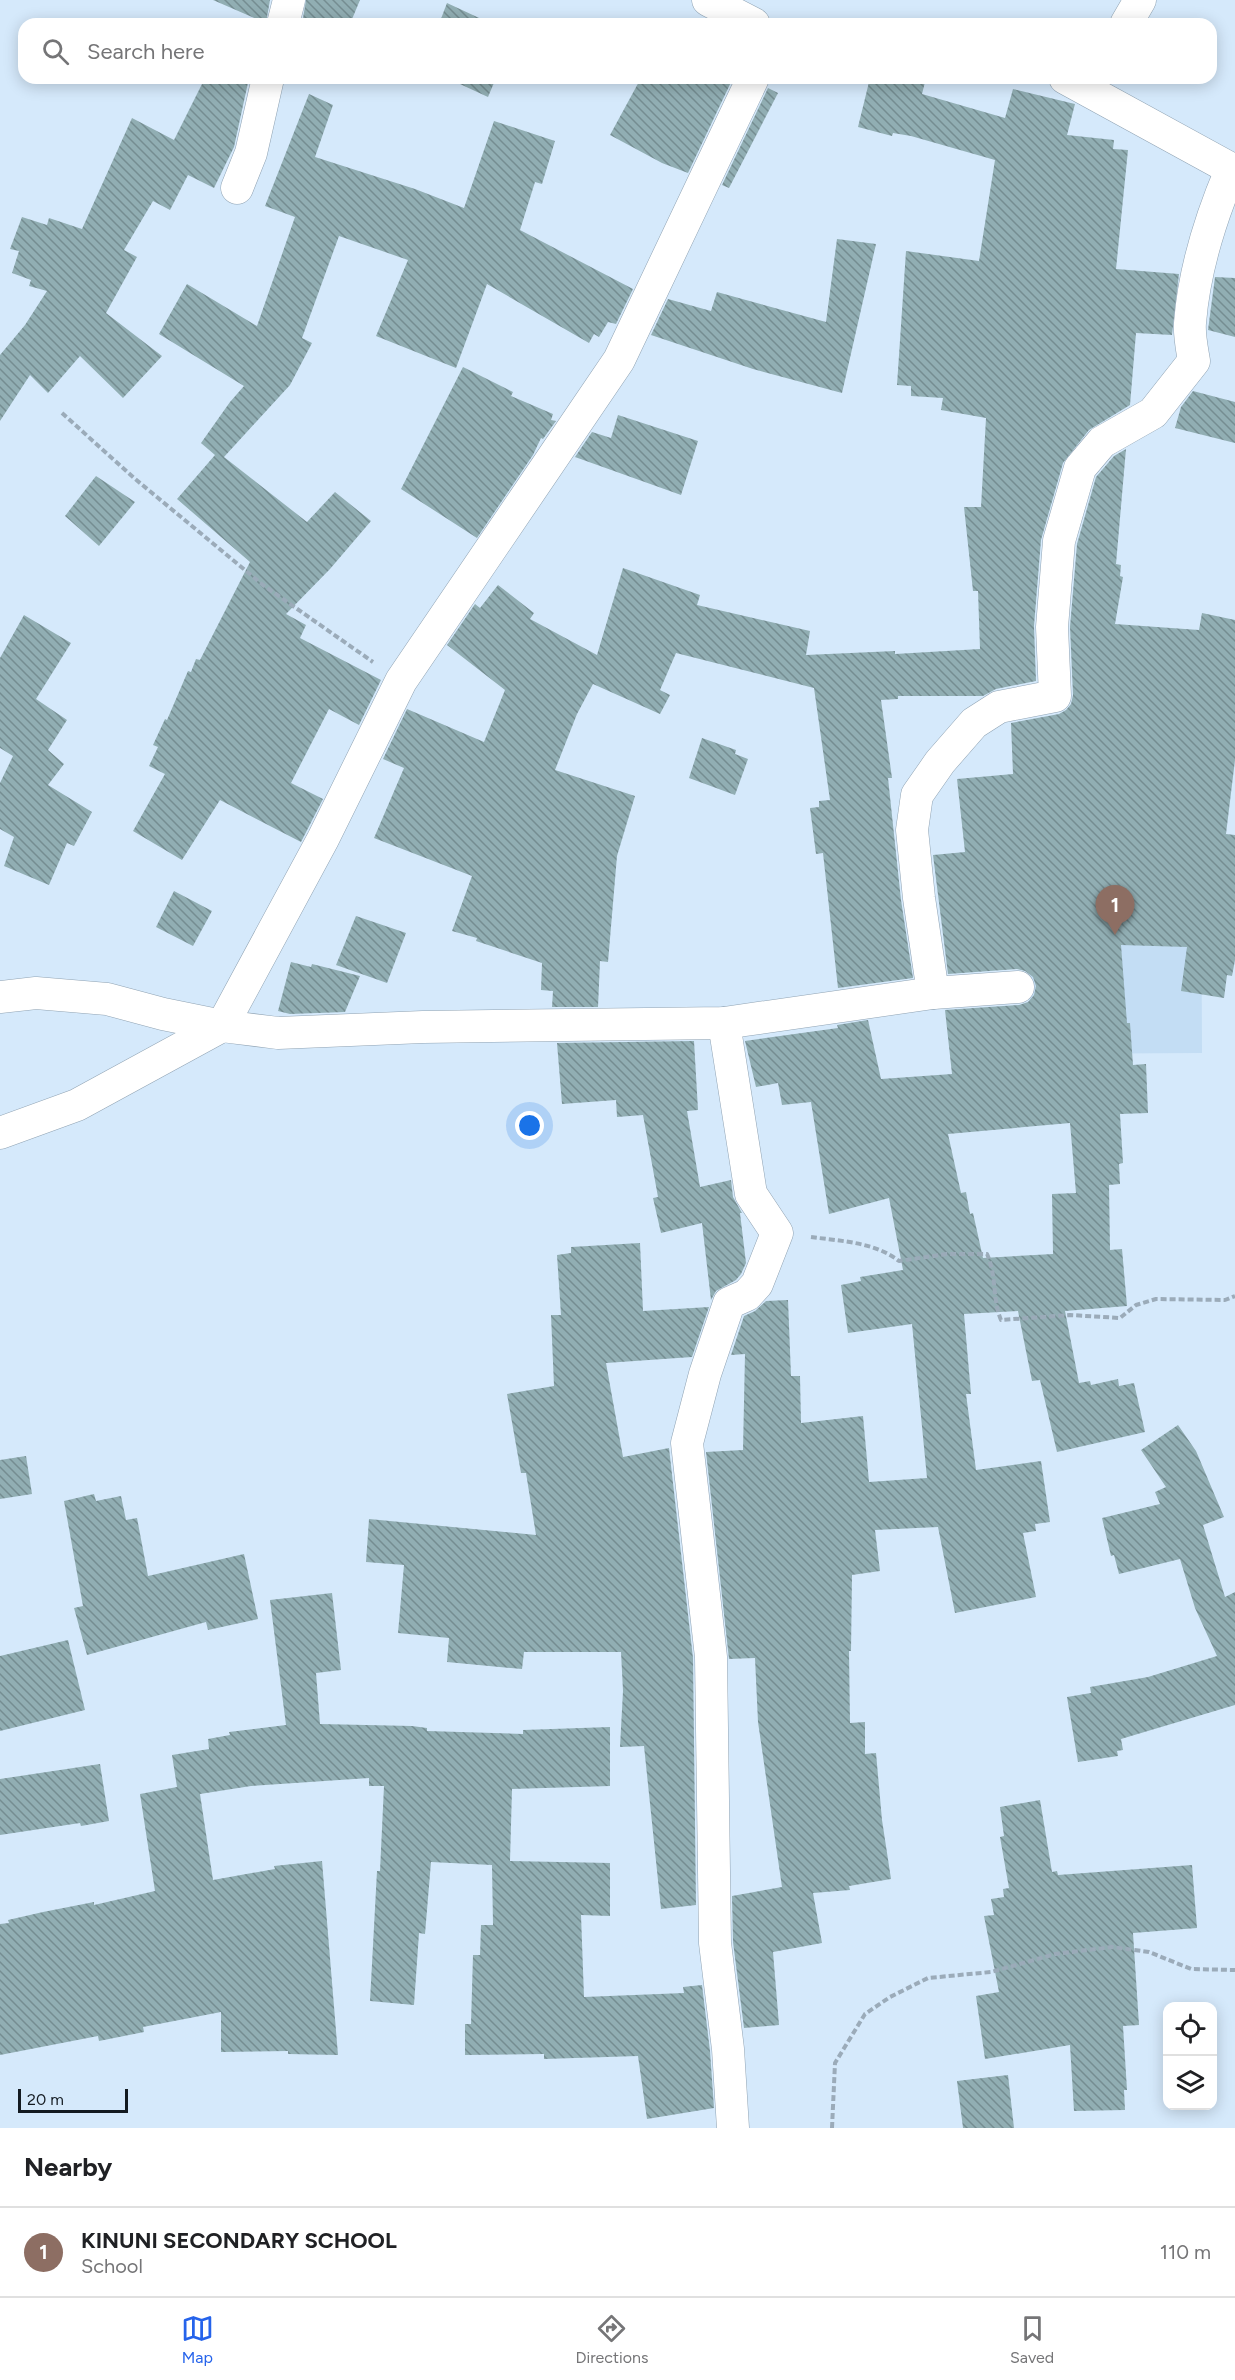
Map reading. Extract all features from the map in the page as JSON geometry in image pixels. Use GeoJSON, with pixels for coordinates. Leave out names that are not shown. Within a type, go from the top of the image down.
{"type":"FeatureCollection","features":[{"type":"Feature","properties":{"kind":"street"},"geometry":{"type":"LineString","coordinates":[[284,18],[289,0]]}},
{"type":"Feature","properties":{"kind":"street"},"geometry":{"type":"LineString","coordinates":[[708,0],[742,18]]}},
{"type":"Feature","properties":{"kind":"street"},"geometry":{"type":"LineString","coordinates":[[1130,18],[1140,0]]}},
{"type":"Feature","properties":{"kind":"street"},"geometry":{"type":"LineString","coordinates":[[237,188],[251,153],[267,84]]}},
{"type":"Feature","properties":{"kind":"street"},"geometry":{"type":"LineString","coordinates":[[0,1133],[77,1105],[222,1026],[323,839],[401,681],[619,360],[750,84]]}},
{"type":"Feature","properties":{"kind":"street"},"geometry":{"type":"LineString","coordinates":[[933,993],[912,830],[917,795],[940,762],[974,723],[999,707],[1055,696],[1052,627],[1059,541],[1080,468],[1102,442],[1153,413],[1194,361],[1190,325],[1197,277],[1215,209],[1233,170],[1086,84]]}},
{"type":"Feature","properties":{"kind":"street"},"geometry":{"type":"LineString","coordinates":[[0,996],[36,993],[107,999],[163,1014],[222,1026],[278,1033],[423,1027],[724,1023],[933,993],[1018,987]]}},
{"type":"Feature","properties":{"kind":"street"},"geometry":{"type":"LineString","coordinates":[[724,1023],[751,1194],[777,1233],[758,1284],[747,1295],[729,1303],[705,1374],[687,1443],[711,1657],[715,1943],[728,2049],[733,2128]]}},
{"type":"Feature","properties":{"kind":"path"},"geometry":{"type":"LineString","coordinates":[[62,413],[134,478],[263,585],[401,681]]}},
{"type":"Feature","properties":{"kind":"path"},"geometry":{"type":"LineString","coordinates":[[777,1233],[858,1244],[891,1254],[899,1261],[947,1254],[987,1254],[993,1267],[996,1308],[1001,1320],[1070,1315],[1120,1318],[1136,1305],[1156,1299],[1225,1300],[1235,1296]]}},
{"type":"Feature","properties":{"kind":"path"},"geometry":{"type":"LineString","coordinates":[[832,2128],[835,2063],[865,2014],[890,1997],[928,1978],[991,1972],[1055,1954],[1112,1947],[1149,1952],[1191,1969],[1235,1970]]}},
{"type":"Feature","properties":{"kind":"shaded area"},"geometry":{"type":"Polygon","coordinates":[[[1201,816],[1202,1053],[1030,1054],[1028,817],[1201,816]]]}},
{"type":"Feature","properties":{"kind":"building"},"geometry":{"type":"Polygon","coordinates":[[[213,0],[270,0],[267,18],[254,18],[213,0]]]}},
{"type":"Feature","properties":{"kind":"building"},"geometry":{"type":"Polygon","coordinates":[[[306,0],[360,0],[352,18],[303,18],[306,0]]]}},
{"type":"Feature","properties":{"kind":"building"},"geometry":{"type":"Polygon","coordinates":[[[447,3],[479,18],[441,18],[447,3]]]}},
{"type":"Feature","properties":{"kind":"building"},"geometry":{"type":"Polygon","coordinates":[[[202,84],[248,84],[234,147],[214,188],[188,175],[170,210],[153,201],[124,250],[137,257],[106,313],[162,356],[123,398],[80,356],[48,393],[30,375],[0,421],[0,355],[25,325],[47,291],[29,286],[31,280],[12,273],[19,251],[10,249],[22,217],[47,225],[49,218],[82,229],[132,118],[174,140],[202,84]]]}},
{"type":"Feature","properties":{"kind":"building"},"geometry":{"type":"Polygon","coordinates":[[[460,84],[493,84],[488,97],[460,84]]]}},
{"type":"Feature","properties":{"kind":"building"},"geometry":{"type":"Polygon","coordinates":[[[638,84],[730,84],[688,173],[662,163],[610,135],[638,84]]]}},
{"type":"Feature","properties":{"kind":"building"},"geometry":{"type":"Polygon","coordinates":[[[869,84],[924,84],[922,94],[1005,118],[1013,89],[1075,104],[1067,135],[1114,140],[1113,149],[1128,150],[1116,269],[1179,274],[1172,335],[1136,333],[1130,405],[1089,430],[1063,463],[1041,540],[1034,626],[1036,681],[996,689],[983,696],[898,696],[898,699],[881,700],[892,778],[888,778],[901,900],[913,978],[838,988],[823,853],[816,854],[810,808],[819,807],[819,801],[830,800],[814,688],[676,653],[660,690],[670,695],[660,714],[593,684],[577,714],[555,770],[635,796],[617,856],[608,962],[600,961],[598,1007],[552,1007],[553,991],[541,990],[542,963],[452,931],[472,876],[374,838],[404,768],[383,759],[407,709],[484,742],[505,690],[447,645],[475,604],[480,608],[498,585],[534,613],[530,619],[597,655],[623,568],[700,595],[697,605],[810,631],[806,655],[895,651],[895,654],[980,649],[978,591],[973,591],[964,507],[981,507],[986,418],[941,410],[943,398],[911,396],[911,386],[897,385],[906,251],[979,261],[995,160],[911,136],[893,133],[892,136],[858,127],[869,84]]]}},
{"type":"Feature","properties":{"kind":"building"},"geometry":{"type":"Polygon","coordinates":[[[768,88],[778,93],[729,188],[722,185],[768,88]]]}},
{"type":"Feature","properties":{"kind":"building"},"geometry":{"type":"Polygon","coordinates":[[[309,94],[333,105],[315,157],[415,189],[464,208],[494,121],[555,141],[542,184],[535,182],[520,230],[633,289],[616,324],[608,322],[599,337],[594,334],[589,343],[487,284],[456,368],[376,336],[408,260],[339,236],[302,338],[312,343],[290,385],[224,457],[307,522],[335,492],[371,521],[330,569],[286,614],[306,625],[300,638],[381,680],[359,725],[329,709],[291,783],[323,799],[301,842],[220,800],[182,860],[133,831],[165,774],[149,766],[158,747],[153,745],[165,719],[167,720],[188,671],[191,672],[196,659],[200,660],[250,562],[177,499],[215,455],[201,443],[244,386],[159,334],[187,284],[257,326],[295,217],[265,206],[309,94]]]}},
{"type":"Feature","properties":{"kind":"building"},"geometry":{"type":"Polygon","coordinates":[[[837,239],[876,244],[842,393],[753,369],[651,335],[668,299],[711,311],[717,292],[826,322],[837,239]]]}},
{"type":"Feature","properties":{"kind":"building"},"geometry":{"type":"Polygon","coordinates":[[[1215,277],[1235,278],[1235,337],[1208,330],[1215,277]]]}},
{"type":"Feature","properties":{"kind":"building"},"geometry":{"type":"Polygon","coordinates":[[[463,367],[513,392],[511,396],[553,414],[551,420],[556,421],[543,439],[541,438],[533,455],[477,538],[401,489],[463,367]]]}},
{"type":"Feature","properties":{"kind":"building"},"geometry":{"type":"Polygon","coordinates":[[[1193,391],[1235,402],[1235,443],[1175,428],[1181,407],[1193,391]]]}},
{"type":"Feature","properties":{"kind":"building"},"geometry":{"type":"Polygon","coordinates":[[[618,415],[698,441],[681,495],[575,457],[592,432],[611,438],[618,415]]]}},
{"type":"Feature","properties":{"kind":"building"},"geometry":{"type":"Polygon","coordinates":[[[1126,449],[1116,564],[1121,565],[1120,576],[1123,577],[1115,624],[1199,630],[1202,613],[1235,620],[1235,760],[1226,834],[1235,835],[1235,960],[1232,976],[1227,975],[1224,998],[1181,991],[1187,947],[1121,945],[1133,1065],[1146,1064],[1148,1113],[1120,1114],[1123,1163],[1119,1164],[1120,1184],[1109,1185],[1110,1250],[1122,1249],[1127,1306],[1065,1311],[1079,1383],[1090,1381],[1091,1385],[1118,1379],[1119,1386],[1134,1383],[1145,1432],[1057,1452],[1040,1380],[1032,1381],[1018,1311],[964,1314],[971,1394],[966,1394],[976,1470],[1041,1461],[1050,1522],[1035,1524],[1036,1531],[1023,1533],[1036,1597],[955,1613],[938,1527],[875,1530],[880,1571],[852,1575],[851,1651],[849,1651],[850,1723],[865,1722],[865,1754],[876,1753],[882,1820],[891,1879],[849,1886],[850,1890],[813,1893],[822,1943],[773,1952],[779,2025],[744,2028],[733,1942],[732,1896],[782,1887],[758,1722],[755,1658],[729,1659],[706,1452],[743,1450],[745,1354],[731,1355],[744,1316],[755,1311],[766,1301],[788,1300],[791,1376],[800,1376],[801,1423],[863,1416],[869,1482],[927,1478],[912,1324],[848,1333],[841,1285],[861,1281],[860,1277],[903,1270],[889,1198],[829,1214],[811,1102],[782,1105],[778,1083],[756,1087],[745,1041],[838,1028],[837,1025],[868,1020],[881,1079],[952,1074],[945,1010],[1019,1005],[1028,1002],[1034,995],[1036,986],[1033,977],[1017,969],[948,974],[933,855],[965,852],[957,779],[1013,774],[1011,723],[1059,714],[1071,704],[1073,695],[1070,627],[1077,544],[1096,477],[1114,456],[1126,449]],[[1070,1123],[948,1134],[961,1193],[966,1192],[983,1258],[1053,1254],[1052,1194],[1076,1193],[1070,1123]]]}},
{"type":"Feature","properties":{"kind":"building"},"geometry":{"type":"Polygon","coordinates":[[[96,476],[135,502],[99,546],[65,516],[96,476]]]}},
{"type":"Feature","properties":{"kind":"building"},"geometry":{"type":"Polygon","coordinates":[[[24,615],[71,643],[36,699],[67,720],[48,750],[64,764],[48,785],[92,812],[74,846],[67,843],[49,885],[4,866],[14,837],[0,829],[0,783],[13,756],[0,748],[0,658],[24,615]]]}},
{"type":"Feature","properties":{"kind":"building"},"geometry":{"type":"Polygon","coordinates":[[[702,738],[736,750],[735,754],[748,759],[735,795],[689,778],[702,738]]]}},
{"type":"Feature","properties":{"kind":"building"},"geometry":{"type":"Polygon","coordinates":[[[174,891],[212,911],[193,946],[156,927],[174,891]]]}},
{"type":"Feature","properties":{"kind":"building"},"geometry":{"type":"Polygon","coordinates":[[[356,916],[406,933],[387,983],[336,965],[356,916]]]}},
{"type":"Feature","properties":{"kind":"building"},"geometry":{"type":"Polygon","coordinates":[[[291,962],[311,967],[312,964],[360,976],[345,1012],[290,1014],[278,1011],[291,962]]]}},
{"type":"Feature","properties":{"kind":"building"},"geometry":{"type":"Polygon","coordinates":[[[694,1041],[698,1110],[687,1111],[700,1187],[731,1180],[733,1197],[742,1213],[740,1213],[746,1263],[736,1280],[716,1291],[711,1300],[702,1223],[661,1233],[653,1198],[658,1197],[643,1115],[617,1117],[616,1100],[562,1104],[557,1043],[694,1041]]]}},
{"type":"Feature","properties":{"kind":"building"},"geometry":{"type":"Polygon","coordinates":[[[640,1243],[643,1311],[709,1307],[692,1357],[606,1363],[623,1457],[669,1448],[693,1658],[696,1905],[661,1909],[644,1746],[620,1747],[623,1691],[621,1652],[524,1652],[522,1669],[447,1662],[449,1638],[398,1633],[404,1565],[366,1562],[369,1519],[536,1535],[526,1473],[521,1473],[507,1394],[554,1386],[551,1315],[561,1315],[557,1255],[571,1253],[571,1247],[640,1243]]]}},
{"type":"Feature","properties":{"kind":"building"},"geometry":{"type":"Polygon","coordinates":[[[1178,1425],[1196,1451],[1224,1517],[1203,1525],[1225,1597],[1235,1592],[1235,1705],[1121,1739],[1123,1750],[1117,1751],[1118,1756],[1078,1762],[1067,1697],[1091,1693],[1090,1687],[1148,1677],[1217,1656],[1195,1608],[1180,1559],[1119,1574],[1114,1555],[1111,1556],[1102,1518],[1160,1504],[1155,1492],[1166,1487],[1141,1450],[1178,1425]]]}},
{"type":"Feature","properties":{"kind":"building"},"geometry":{"type":"Polygon","coordinates":[[[26,1456],[32,1494],[0,1499],[0,1460],[26,1456]]]}},
{"type":"Feature","properties":{"kind":"building"},"geometry":{"type":"Polygon","coordinates":[[[94,1494],[96,1501],[121,1496],[126,1520],[137,1518],[148,1576],[244,1554],[258,1619],[208,1630],[206,1622],[87,1655],[74,1608],[83,1606],[64,1501],[94,1494]]]}},
{"type":"Feature","properties":{"kind":"building"},"geometry":{"type":"Polygon","coordinates":[[[332,1593],[341,1670],[316,1673],[320,1724],[412,1726],[427,1728],[427,1731],[523,1734],[523,1730],[610,1727],[610,1786],[512,1789],[510,1861],[610,1863],[610,1916],[581,1915],[584,1997],[684,1993],[683,1987],[702,1985],[714,2108],[647,2119],[638,2056],[544,2059],[544,2054],[465,2055],[465,2024],[471,2024],[473,1955],[480,1955],[481,1925],[493,1925],[492,1865],[431,1862],[425,1934],[419,1933],[414,2005],[370,2001],[384,1786],[369,1786],[369,1778],[251,1786],[200,1794],[213,1880],[275,1869],[274,1866],[322,1861],[338,2055],[288,2054],[288,2051],[221,2052],[221,2012],[143,2027],[144,2032],[99,2041],[98,2036],[0,2055],[0,1924],[43,1912],[94,1902],[94,1905],[155,1891],[140,1794],[177,1787],[172,1755],[209,1749],[208,1739],[230,1735],[229,1732],[286,1725],[270,1600],[332,1593]]]}},
{"type":"Feature","properties":{"kind":"building"},"geometry":{"type":"Polygon","coordinates":[[[68,1640],[85,1710],[0,1731],[0,1656],[68,1640]]]}},
{"type":"Feature","properties":{"kind":"building"},"geometry":{"type":"Polygon","coordinates":[[[100,1764],[109,1821],[0,1835],[0,1779],[100,1764]]]}},
{"type":"Feature","properties":{"kind":"building"},"geometry":{"type":"Polygon","coordinates":[[[1040,1800],[1052,1872],[1057,1871],[1058,1875],[1192,1865],[1197,1928],[1133,1933],[1139,2025],[1123,2026],[1127,2090],[1124,2090],[1125,2110],[1074,2111],[1070,2045],[985,2059],[976,1996],[999,1992],[984,1916],[994,1915],[991,1899],[1004,1897],[1003,1889],[1009,1888],[1000,1837],[1004,1836],[1000,1807],[1040,1800]]]}},
{"type":"Feature","properties":{"kind":"building"},"geometry":{"type":"Polygon","coordinates":[[[1008,2075],[1014,2128],[963,2128],[957,2081],[1008,2075]]]}},
{"type":"Feature","properties":{"kind":"place","name":"KINUNI SECONDARY SCHOOL"},"geometry":{"type":"Point","coordinates":[1115,935]}}]}
